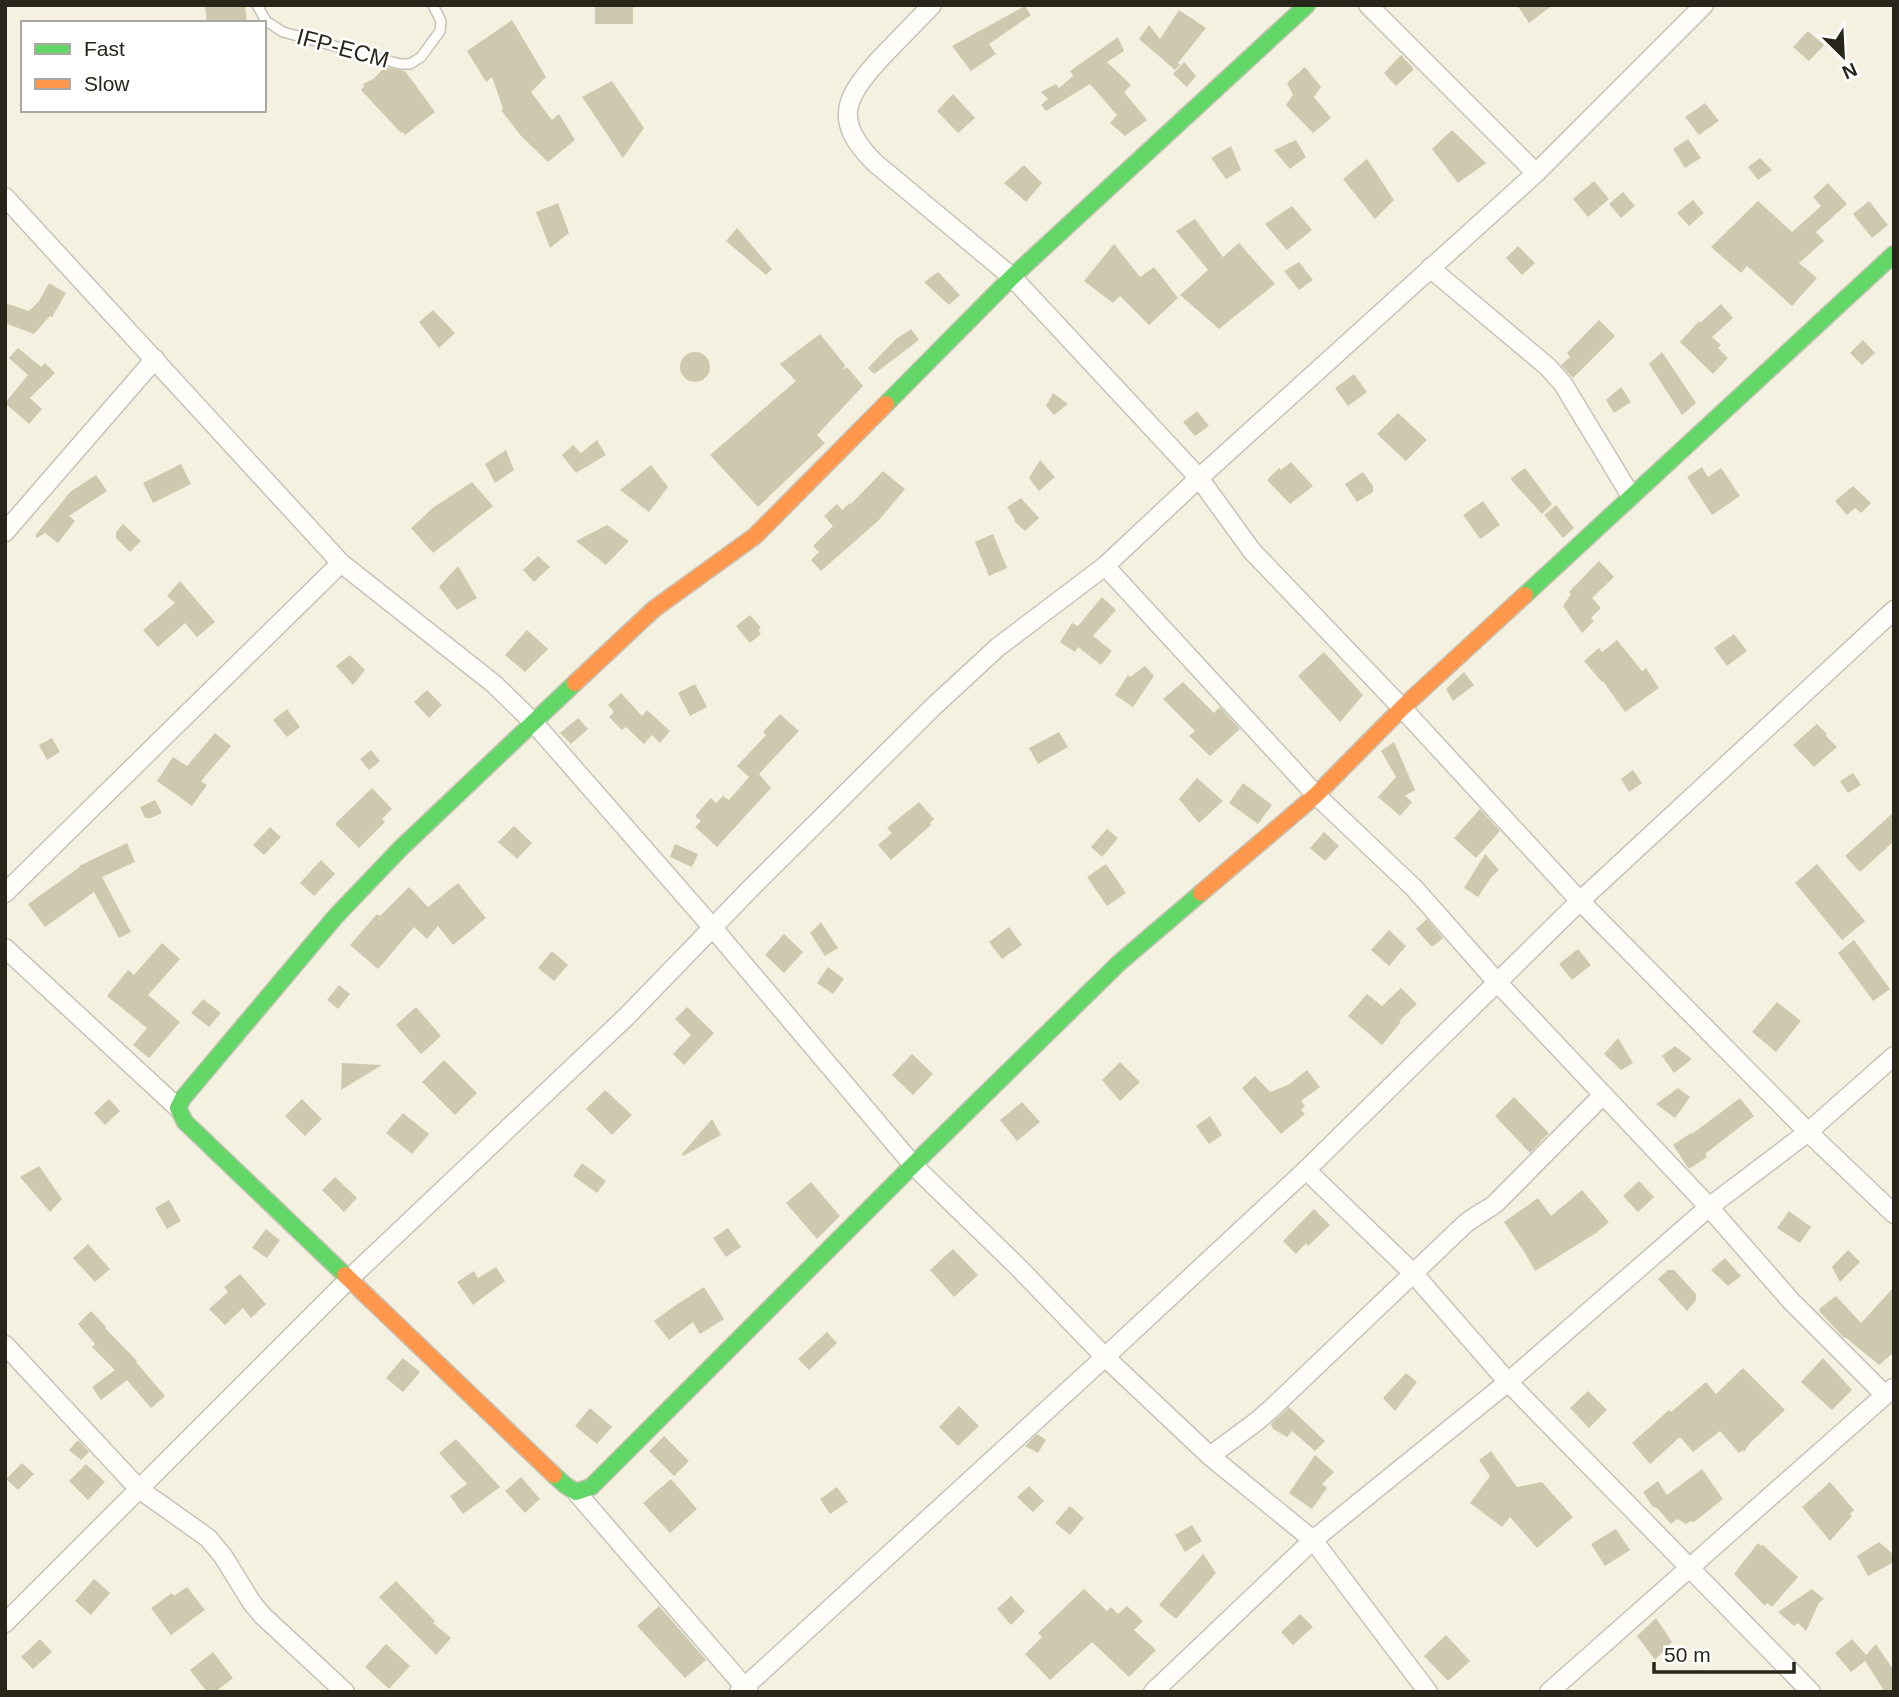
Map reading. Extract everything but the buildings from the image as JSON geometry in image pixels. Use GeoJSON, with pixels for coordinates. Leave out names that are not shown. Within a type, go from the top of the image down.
{"type":"FeatureCollection","features":[{"type":"Feature","properties":{"kind":"street"},"geometry":{"type":"LineString","coordinates":[[932,5],[860,81],[850,97],[848,116],[852,133],[861,149],[1012,277],[1199,478],[1252,551],[1580,901],[1808,1132],[1894,1214]]}},
{"type":"Feature","properties":{"kind":"street"},"geometry":{"type":"LineString","coordinates":[[178,1108],[183,1098],[336,916],[400,849],[654,609],[755,536],[1012,277],[1307,5]]}},
{"type":"Feature","properties":{"kind":"street"},"geometry":{"type":"LineString","coordinates":[[1368,5],[1536,173]]}},
{"type":"Feature","properties":{"kind":"street"},"geometry":{"type":"LineString","coordinates":[[5,1623],[348,1280],[626,1017],[933,707],[998,647],[1105,566],[1536,173],[1704,5]]}},
{"type":"Feature","properties":{"kind":"street"},"geometry":{"type":"LineString","coordinates":[[5,197],[341,563],[494,684],[534,723],[713,928],[913,1165],[1017,1266],[1105,1357],[1210,1456],[1313,1540],[1428,1692]]}},
{"type":"Feature","properties":{"kind":"street"},"geometry":{"type":"LineString","coordinates":[[1447,254],[1453,288]]}},
{"type":"Feature","properties":{"kind":"street"},"geometry":{"type":"LineString","coordinates":[[576,1492],[591,1487],[1119,963],[1316,795],[1402,708],[1894,254]]}},
{"type":"Feature","properties":{"kind":"street"},"geometry":{"type":"LineString","coordinates":[[1430,268],[1548,367],[1563,384],[1632,496]]}},
{"type":"Feature","properties":{"kind":"street"},"geometry":{"type":"LineString","coordinates":[[5,532],[155,359]]}},
{"type":"Feature","properties":{"kind":"street"},"geometry":{"type":"LineString","coordinates":[[5,893],[341,563]]}},
{"type":"Feature","properties":{"kind":"street"},"geometry":{"type":"LineString","coordinates":[[1105,566],[1316,795],[1413,888],[1497,982],[1709,1207],[1791,1301],[1890,1391],[1549,1692]]}},
{"type":"Feature","properties":{"kind":"street"},"geometry":{"type":"LineString","coordinates":[[5,948],[178,1108],[185,1122],[348,1280],[565,1485],[576,1492],[744,1690],[1306,1170],[1580,901],[1894,610]]}},
{"type":"Feature","properties":{"kind":"street"},"geometry":{"type":"LineString","coordinates":[[1153,1692],[1313,1540],[1508,1382],[1709,1207],[1808,1132],[1894,1056]]}},
{"type":"Feature","properties":{"kind":"street"},"geometry":{"type":"LineString","coordinates":[[1210,1456],[1271,1409],[1475,1216],[1495,1204],[1602,1095]]}},
{"type":"Feature","properties":{"kind":"street"},"geometry":{"type":"LineString","coordinates":[[1306,1170],[1413,1273],[1508,1382],[1811,1692]]}},
{"type":"Feature","properties":{"kind":"street"},"geometry":{"type":"LineString","coordinates":[[5,1345],[138,1489],[208,1538],[263,1616],[345,1692]]}},
{"type":"Feature","properties":{"kind":"lane","name":"IFP-ECM"},"geometry":{"type":"LineString","coordinates":[[257,5],[266,21],[283,32],[400,64],[410,64],[421,57],[440,31],[441,21],[433,5]]}},
{"type":"Feature","properties":{"kind":"traffic: fast"},"geometry":{"type":"LineString","coordinates":[[886,404],[1012,277],[1307,5]]}},
{"type":"Feature","properties":{"kind":"traffic: fast"},"geometry":{"type":"LineString","coordinates":[[1525,595],[1894,254]]}},
{"type":"Feature","properties":{"kind":"traffic: fast"},"geometry":{"type":"LineString","coordinates":[[345,1275],[185,1122],[178,1108],[183,1098],[336,916],[400,849],[575,683]]}},
{"type":"Feature","properties":{"kind":"traffic: fast"},"geometry":{"type":"LineString","coordinates":[[554,1475],[576,1492],[591,1487],[1119,963],[1201,893]]}},
{"type":"Feature","properties":{"kind":"traffic: slow"},"geometry":{"type":"LineString","coordinates":[[575,683],[654,609],[755,536],[886,404]]}},
{"type":"Feature","properties":{"kind":"traffic: slow"},"geometry":{"type":"LineString","coordinates":[[1201,893],[1316,795],[1402,708],[1525,595]]}},
{"type":"Feature","properties":{"kind":"traffic: slow"},"geometry":{"type":"LineString","coordinates":[[345,1275],[554,1475]]}}]}
